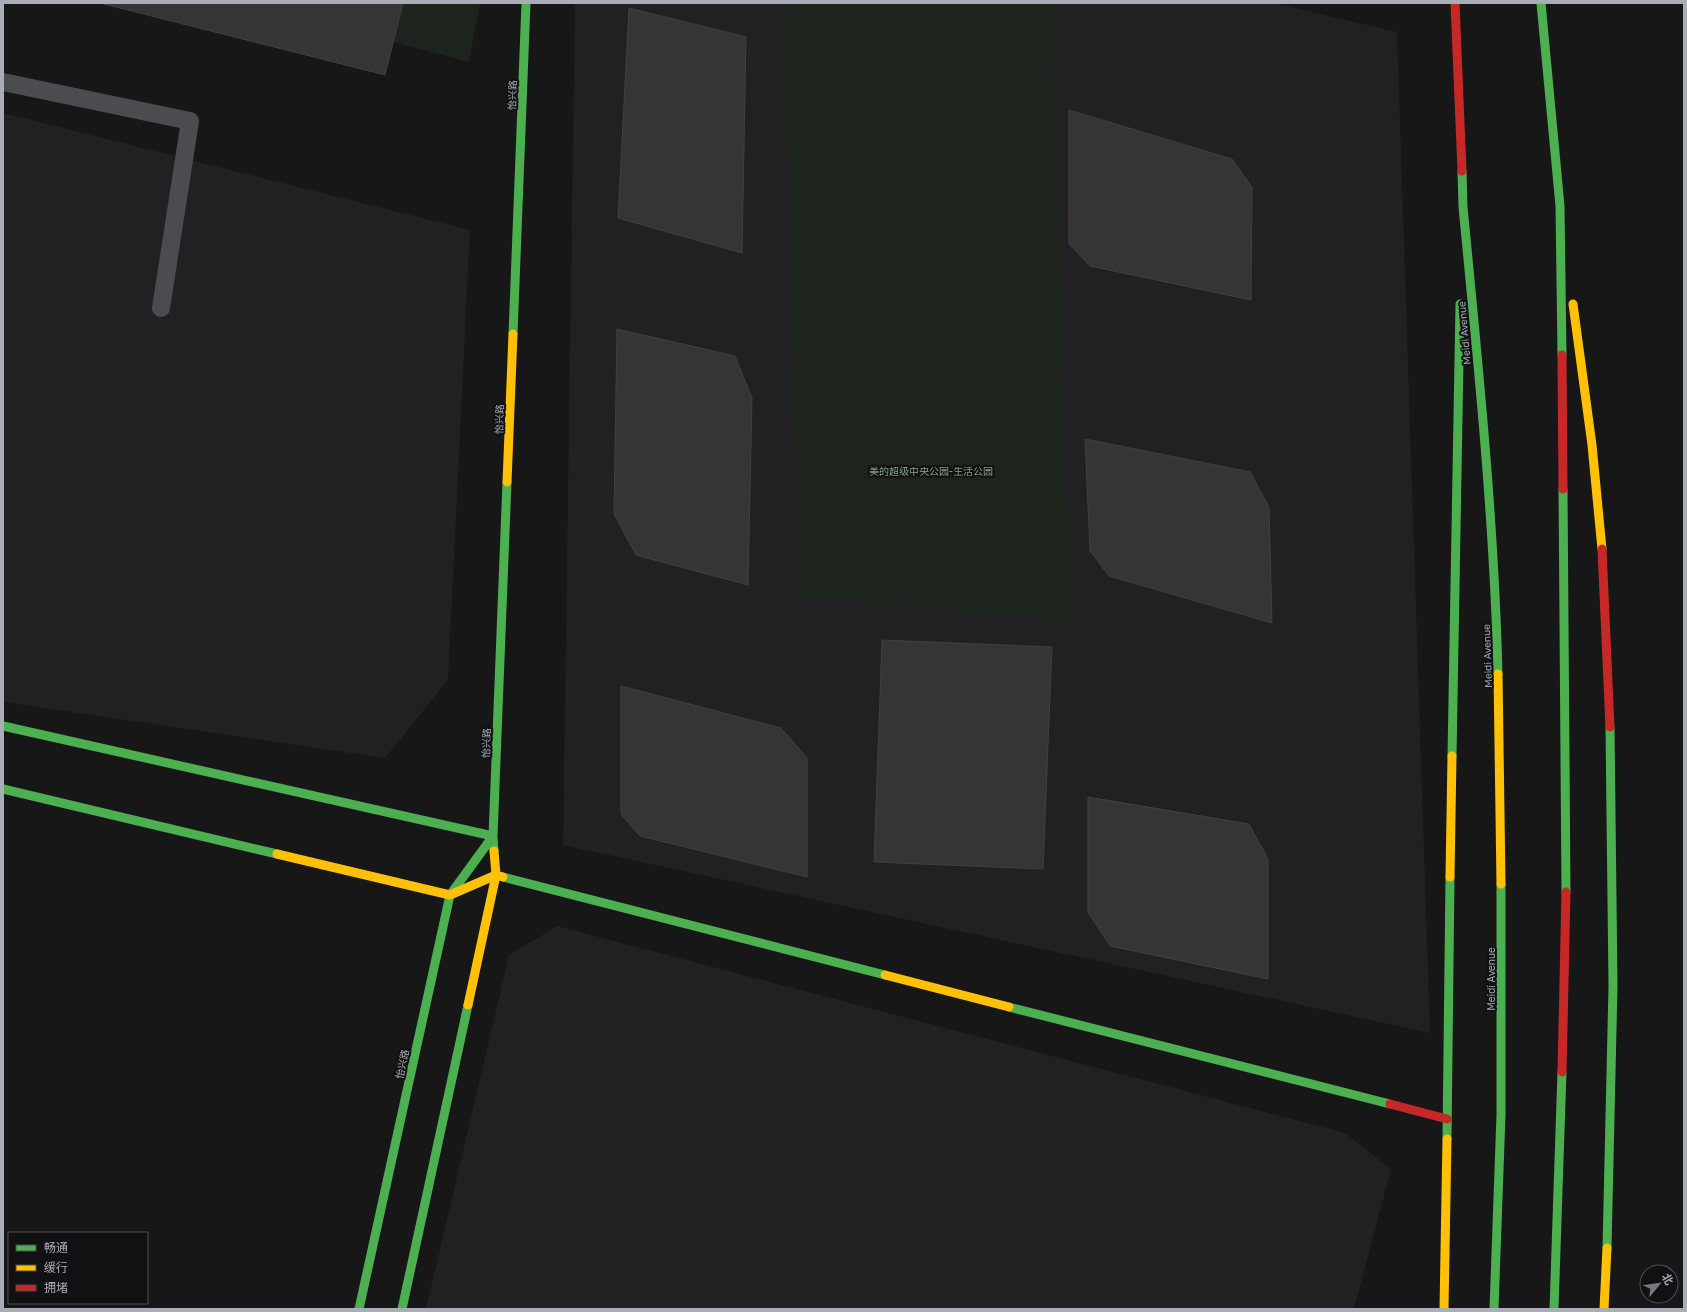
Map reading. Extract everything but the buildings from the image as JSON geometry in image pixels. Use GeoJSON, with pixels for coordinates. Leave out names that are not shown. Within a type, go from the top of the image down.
{"type":"FeatureCollection","features":[{"type":"Feature","properties":{"kind":"main road","name":"怡兴路"},"geometry":{"type":"LineString","coordinates":[[402,1309],[496,875],[493,836],[526,3]]}},
{"type":"Feature","properties":{"kind":"main road","name":"Meidi Avenue"},"geometry":{"type":"LineString","coordinates":[[1455,3],[1463,207],[1496,586],[1502,828],[1502,1012],[1494,1309]]}},
{"type":"Feature","properties":{"kind":"main road"},"geometry":{"type":"LineString","coordinates":[[1541,3],[1560,206],[1594,465],[1606,612],[1613,869],[1609,1210],[1604,1309]]}},
{"type":"Feature","properties":{"kind":"main road"},"geometry":{"type":"LineString","coordinates":[[1554,1309],[1566,933],[1566,762],[1560,206]]}},
{"type":"Feature","properties":{"kind":"main road"},"geometry":{"type":"LineString","coordinates":[[1444,1309],[1453,570],[1463,207]]}},
{"type":"Feature","properties":{"kind":"main road"},"geometry":{"type":"LineString","coordinates":[[3,726],[493,836]]}},
{"type":"Feature","properties":{"kind":"main road"},"geometry":{"type":"LineString","coordinates":[[3,789],[450,895],[496,875],[1447,1119]]}},
{"type":"Feature","properties":{"kind":"main road","name":"怡兴路"},"geometry":{"type":"LineString","coordinates":[[359,1309],[450,895],[493,836]]}},
{"type":"Feature","properties":{"kind":"lane"},"geometry":{"type":"LineString","coordinates":[[3,82],[190,121],[161,308]]}},
{"type":"Feature","properties":{"kind":"shaded area"},"geometry":{"type":"Polygon","coordinates":[[[575,3],[1274,3],[1397,32],[1430,1033],[563,845],[575,3]]]}},
{"type":"Feature","properties":{"kind":"shaded area"},"geometry":{"type":"Polygon","coordinates":[[[3,113],[470,230],[448,680],[385,758],[3,702],[3,113]]]}},
{"type":"Feature","properties":{"kind":"shaded area"},"geometry":{"type":"Polygon","coordinates":[[[557,926],[1345,1133],[1391,1169],[1354,1309],[426,1309],[509,955],[557,926]]]}},
{"type":"Feature","properties":{"kind":"green space"},"geometry":{"type":"Polygon","coordinates":[[[403,3],[480,3],[469,62],[393,42],[403,3]]]}},
{"type":"Feature","properties":{"kind":"green space","name":"美的超级中央公园-生活公园"},"geometry":{"type":"Polygon","coordinates":[[[785,3],[1053,3],[1070,622],[798,597],[785,3]]]}},
{"type":"Feature","properties":{"kind":"traffic: fast"},"geometry":{"type":"LineString","coordinates":[[513,334],[526,3]]}},
{"type":"Feature","properties":{"kind":"traffic: fast"},"geometry":{"type":"LineString","coordinates":[[1541,3],[1560,206],[1562,355]]}},
{"type":"Feature","properties":{"kind":"traffic: fast"},"geometry":{"type":"LineString","coordinates":[[1462,171],[1463,207],[1480,382],[1489,499],[1498,674]]}},
{"type":"Feature","properties":{"kind":"traffic: fast"},"geometry":{"type":"LineString","coordinates":[[1452,756],[1460,304]]}},
{"type":"Feature","properties":{"kind":"traffic: fast"},"geometry":{"type":"LineString","coordinates":[[494,851],[493,836],[507,482]]}},
{"type":"Feature","properties":{"kind":"traffic: fast"},"geometry":{"type":"LineString","coordinates":[[1563,489],[1566,892]]}},
{"type":"Feature","properties":{"kind":"traffic: fast"},"geometry":{"type":"LineString","coordinates":[[3,726],[493,836]]}},
{"type":"Feature","properties":{"kind":"traffic: fast"},"geometry":{"type":"LineString","coordinates":[[1607,1248],[1613,986],[1610,727]]}},
{"type":"Feature","properties":{"kind":"traffic: fast"},"geometry":{"type":"LineString","coordinates":[[3,789],[277,854]]}},
{"type":"Feature","properties":{"kind":"traffic: fast"},"geometry":{"type":"LineString","coordinates":[[359,1309],[450,895],[493,836]]}},
{"type":"Feature","properties":{"kind":"traffic: fast"},"geometry":{"type":"LineString","coordinates":[[503,877],[885,975]]}},
{"type":"Feature","properties":{"kind":"traffic: fast"},"geometry":{"type":"LineString","coordinates":[[1447,1139],[1450,877]]}},
{"type":"Feature","properties":{"kind":"traffic: fast"},"geometry":{"type":"LineString","coordinates":[[1494,1309],[1501,1115],[1501,884]]}},
{"type":"Feature","properties":{"kind":"traffic: fast"},"geometry":{"type":"LineString","coordinates":[[402,1309],[468,1005]]}},
{"type":"Feature","properties":{"kind":"traffic: fast"},"geometry":{"type":"LineString","coordinates":[[1009,1007],[1390,1104]]}},
{"type":"Feature","properties":{"kind":"traffic: fast"},"geometry":{"type":"LineString","coordinates":[[1554,1309],[1562,1072]]}},
{"type":"Feature","properties":{"kind":"traffic: slow"},"geometry":{"type":"LineString","coordinates":[[1573,304],[1592,445],[1602,549]]}},
{"type":"Feature","properties":{"kind":"traffic: slow"},"geometry":{"type":"LineString","coordinates":[[507,482],[513,334]]}},
{"type":"Feature","properties":{"kind":"traffic: slow"},"geometry":{"type":"LineString","coordinates":[[1498,674],[1501,884]]}},
{"type":"Feature","properties":{"kind":"traffic: slow"},"geometry":{"type":"LineString","coordinates":[[1450,877],[1452,756]]}},
{"type":"Feature","properties":{"kind":"traffic: slow"},"geometry":{"type":"LineString","coordinates":[[468,1005],[496,875],[494,851]]}},
{"type":"Feature","properties":{"kind":"traffic: slow"},"geometry":{"type":"LineString","coordinates":[[277,854],[450,895],[496,875],[503,877]]}},
{"type":"Feature","properties":{"kind":"traffic: slow"},"geometry":{"type":"LineString","coordinates":[[885,975],[1009,1007]]}},
{"type":"Feature","properties":{"kind":"traffic: slow"},"geometry":{"type":"LineString","coordinates":[[1444,1309],[1447,1139]]}},
{"type":"Feature","properties":{"kind":"traffic: slow"},"geometry":{"type":"LineString","coordinates":[[1604,1309],[1607,1248]]}},
{"type":"Feature","properties":{"kind":"traffic: jam"},"geometry":{"type":"LineString","coordinates":[[1455,3],[1462,171]]}},
{"type":"Feature","properties":{"kind":"traffic: jam"},"geometry":{"type":"LineString","coordinates":[[1562,355],[1563,489]]}},
{"type":"Feature","properties":{"kind":"traffic: jam"},"geometry":{"type":"LineString","coordinates":[[1602,549],[1610,727]]}},
{"type":"Feature","properties":{"kind":"traffic: jam"},"geometry":{"type":"LineString","coordinates":[[1562,1072],[1566,892]]}},
{"type":"Feature","properties":{"kind":"traffic: jam"},"geometry":{"type":"LineString","coordinates":[[1390,1104],[1447,1119]]}}]}
